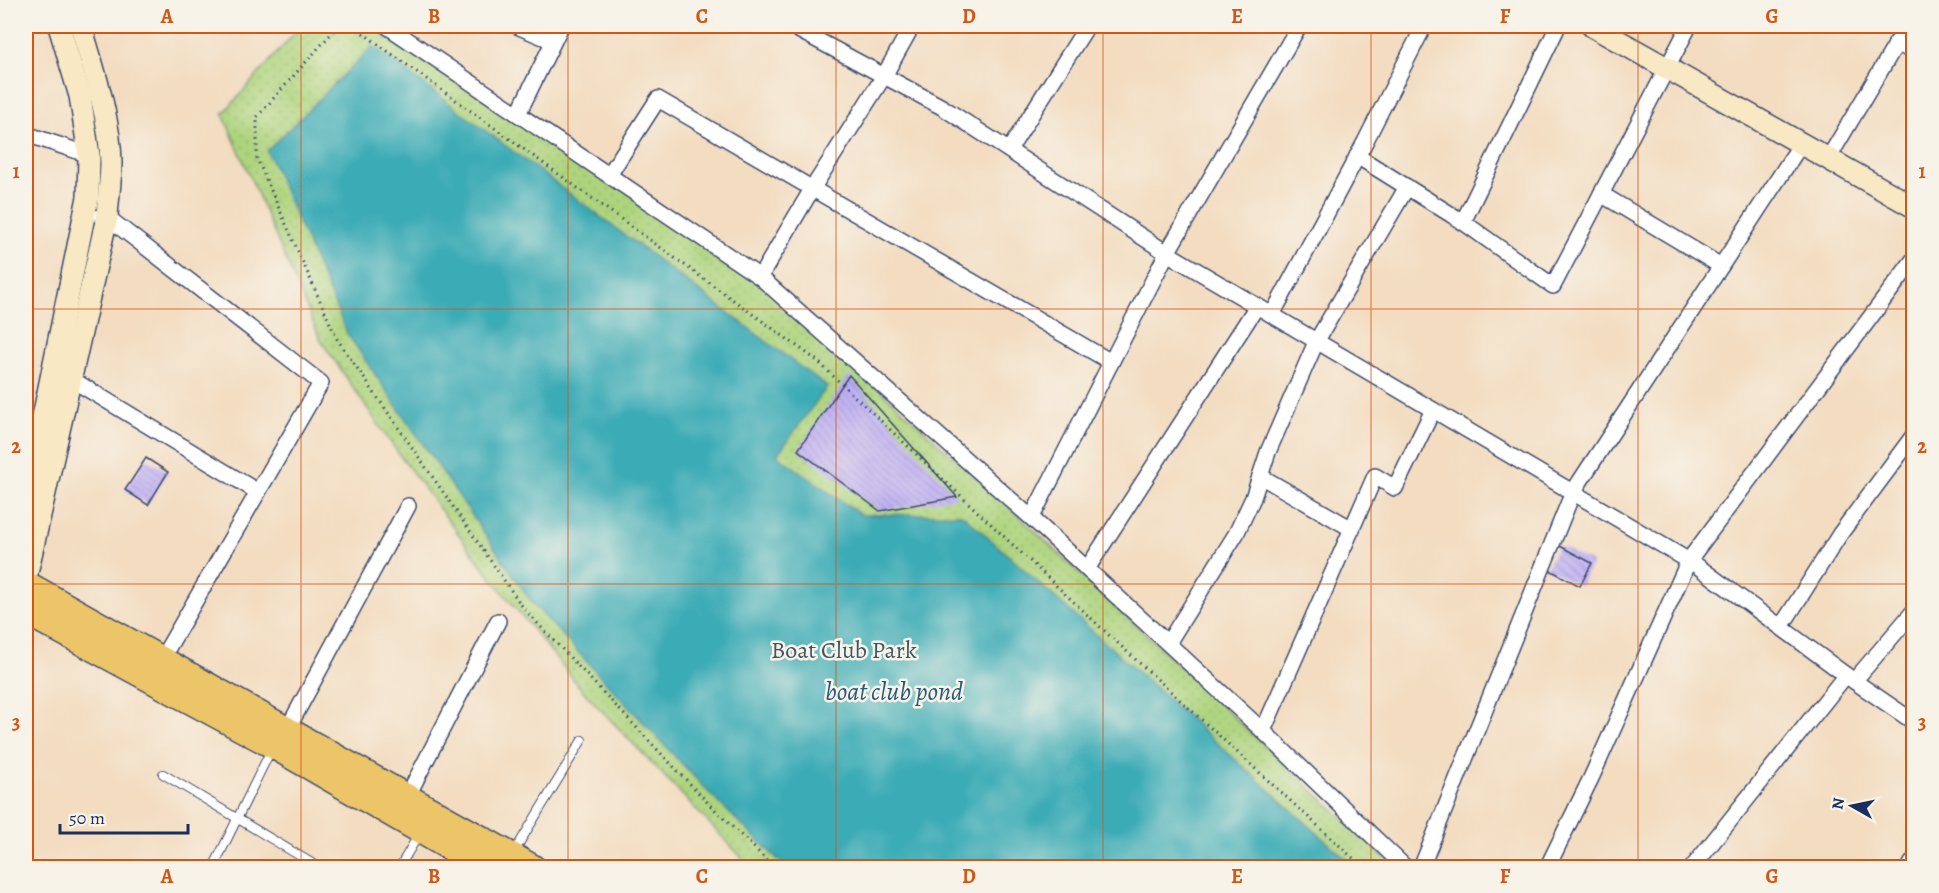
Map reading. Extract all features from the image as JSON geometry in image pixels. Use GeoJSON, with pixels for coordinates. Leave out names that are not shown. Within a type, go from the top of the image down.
{"type":"FeatureCollection","features":[{"type":"Feature","properties":{"kind":"highway"},"geometry":{"type":"LineString","coordinates":[[27,589],[161,660],[422,830],[487,867]]}},
{"type":"Feature","properties":{"kind":"highway"},"geometry":{"type":"LineString","coordinates":[[27,589],[280,737],[407,797],[522,862]]}},
{"type":"Feature","properties":{"kind":"main road"},"geometry":{"type":"LineString","coordinates":[[27,589],[62,377],[85,213],[89,155],[80,96],[59,26]]}},
{"type":"Feature","properties":{"kind":"main road"},"geometry":{"type":"LineString","coordinates":[[26,500],[62,377],[77,344],[107,218],[111,162],[108,135],[96,77],[81,26]]}},
{"type":"Feature","properties":{"kind":"main road"},"geometry":{"type":"LineString","coordinates":[[1592,26],[1828,159],[1912,201]]}},
{"type":"Feature","properties":{"kind":"street"},"geometry":{"type":"LineString","coordinates":[[387,26],[760,277],[1032,518],[1263,731],[1406,867]]}},
{"type":"Feature","properties":{"kind":"street"},"geometry":{"type":"LineString","coordinates":[[518,26],[553,41]]}},
{"type":"Feature","properties":{"kind":"street"},"geometry":{"type":"LineString","coordinates":[[518,114],[561,26]]}},
{"type":"Feature","properties":{"kind":"street"},"geometry":{"type":"LineString","coordinates":[[791,26],[942,107],[1167,253],[1689,560],[1914,722]]}},
{"type":"Feature","properties":{"kind":"street"},"geometry":{"type":"LineString","coordinates":[[760,277],[812,189],[884,76],[912,26]]}},
{"type":"Feature","properties":{"kind":"street"},"geometry":{"type":"LineString","coordinates":[[1009,150],[1087,26]]}},
{"type":"Feature","properties":{"kind":"street"},"geometry":{"type":"LineString","coordinates":[[1032,518],[1167,253],[1299,26]]}},
{"type":"Feature","properties":{"kind":"street"},"geometry":{"type":"LineString","coordinates":[[1272,315],[1424,26]]}},
{"type":"Feature","properties":{"kind":"street"},"geometry":{"type":"LineString","coordinates":[[1462,222],[1558,26]]}},
{"type":"Feature","properties":{"kind":"street"},"geometry":{"type":"LineString","coordinates":[[1357,156],[1462,222],[1553,286],[1689,26]]}},
{"type":"Feature","properties":{"kind":"street"},"geometry":{"type":"LineString","coordinates":[[1828,159],[1906,26]]}},
{"type":"Feature","properties":{"kind":"street"},"geometry":{"type":"LineString","coordinates":[[1896,43],[1914,52]]}},
{"type":"Feature","properties":{"kind":"street"},"geometry":{"type":"LineString","coordinates":[[609,175],[658,99],[1111,362]]}},
{"type":"Feature","properties":{"kind":"street"},"geometry":{"type":"LineString","coordinates":[[26,135],[89,155]]}},
{"type":"Feature","properties":{"kind":"street"},"geometry":{"type":"LineString","coordinates":[[1421,867],[1573,492],[1801,144]]}},
{"type":"Feature","properties":{"kind":"street"},"geometry":{"type":"LineString","coordinates":[[1168,643],[1236,534],[1253,498],[1284,412],[1316,342],[1407,187]]}},
{"type":"Feature","properties":{"kind":"street"},"geometry":{"type":"LineString","coordinates":[[1601,194],[1721,266]]}},
{"type":"Feature","properties":{"kind":"street"},"geometry":{"type":"LineString","coordinates":[[85,213],[107,218],[321,383],[161,660]]}},
{"type":"Feature","properties":{"kind":"street"},"geometry":{"type":"LineString","coordinates":[[1547,867],[1592,776],[1689,560],[1914,259]]}},
{"type":"Feature","properties":{"kind":"street"},"geometry":{"type":"LineString","coordinates":[[1087,569],[1257,306]]}},
{"type":"Feature","properties":{"kind":"street"},"geometry":{"type":"LineString","coordinates":[[62,377],[258,492]]}},
{"type":"Feature","properties":{"kind":"street"},"geometry":{"type":"LineString","coordinates":[[1263,731],[1375,476],[1395,488],[1433,410]]}},
{"type":"Feature","properties":{"kind":"street"},"geometry":{"type":"LineString","coordinates":[[1780,627],[1840,534],[1914,435]]}},
{"type":"Feature","properties":{"kind":"street"},"geometry":{"type":"LineString","coordinates":[[1260,476],[1352,529]]}},
{"type":"Feature","properties":{"kind":"street"},"geometry":{"type":"LineString","coordinates":[[280,737],[408,506]]}},
{"type":"Feature","properties":{"kind":"street"},"geometry":{"type":"LineString","coordinates":[[1692,867],[1850,678],[1914,611]]}},
{"type":"Feature","properties":{"kind":"street"},"geometry":{"type":"LineString","coordinates":[[407,797],[498,621]]}},
{"type":"Feature","properties":{"kind":"street"},"geometry":{"type":"LineString","coordinates":[[1909,867],[1914,861]]}},
{"type":"Feature","properties":{"kind":"lane"},"geometry":{"type":"LineString","coordinates":[[213,867],[280,737]]}},
{"type":"Feature","properties":{"kind":"lane"},"geometry":{"type":"LineString","coordinates":[[522,862],[582,740]]}},
{"type":"Feature","properties":{"kind":"lane"},"geometry":{"type":"LineString","coordinates":[[163,774],[320,867]]}},
{"type":"Feature","properties":{"kind":"lane"},"geometry":{"type":"LineString","coordinates":[[399,867],[422,830]]}},
{"type":"Feature","properties":{"kind":"path"},"geometry":{"type":"LineString","coordinates":[[338,26],[257,117],[257,159],[337,339],[524,609],[710,805],[775,867]]}},
{"type":"Feature","properties":{"kind":"path"},"geometry":{"type":"LineString","coordinates":[[353,26],[815,359],[1111,637],[1364,867]]}},
{"type":"Feature","properties":{"kind":"green space","name":"boat club pond"},"geometry":{"type":"Polygon","coordinates":[[[301,26],[369,26],[506,111],[742,264],[1024,521],[1395,867],[751,867],[582,690],[492,579],[398,453],[321,341],[223,114],[301,26]]]}},
{"type":"Feature","properties":{"kind":"water","name":"boat club pond"},"geometry":{"type":"Polygon","coordinates":[[[373,46],[827,387],[777,455],[861,515],[962,514],[1355,867],[786,867],[714,798],[533,604],[348,335],[267,151],[373,46]]]}},
{"type":"Feature","properties":{"kind":"building"},"geometry":{"type":"Polygon","coordinates":[[[849,375],[957,497],[880,511],[798,450],[849,375]]]}},
{"type":"Feature","properties":{"kind":"building"},"geometry":{"type":"Polygon","coordinates":[[[146,458],[168,472],[148,505],[125,490],[146,458]]]}},
{"type":"Feature","properties":{"kind":"building"},"geometry":{"type":"Polygon","coordinates":[[[1558,545],[1592,563],[1580,586],[1546,568],[1558,545]]]}},
{"type":"Feature","properties":{"kind":"park label","name":"Boat Club Park"},"geometry":{"type":"Point","coordinates":[844,650]}}]}
